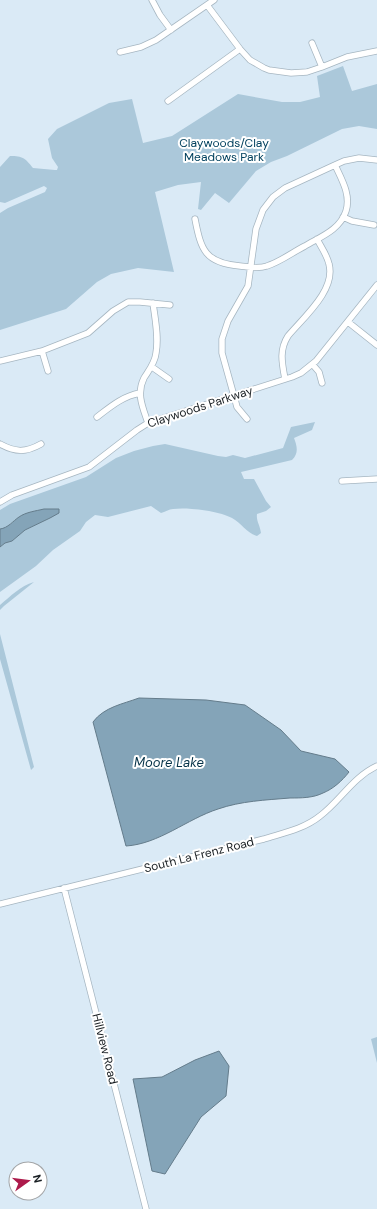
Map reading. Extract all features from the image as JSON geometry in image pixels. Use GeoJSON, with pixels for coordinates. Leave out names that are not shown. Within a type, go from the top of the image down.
{"type":"FeatureCollection","features":[{"type":"Feature","properties":{"kind":"street"},"geometry":{"type":"LineString","coordinates":[[152,0],[160,15],[171,30]]}},
{"type":"Feature","properties":{"kind":"street"},"geometry":{"type":"LineString","coordinates":[[120,52],[149,44],[214,0]]}},
{"type":"Feature","properties":{"kind":"street"},"geometry":{"type":"LineString","coordinates":[[207,5],[250,60],[260,66],[277,72],[307,72],[347,57],[377,51]]}},
{"type":"Feature","properties":{"kind":"street"},"geometry":{"type":"LineString","coordinates":[[312,43],[322,67]]}},
{"type":"Feature","properties":{"kind":"street"},"geometry":{"type":"LineString","coordinates":[[168,100],[240,49]]}},
{"type":"Feature","properties":{"kind":"street"},"geometry":{"type":"LineString","coordinates":[[247,419],[237,407],[222,353],[222,339],[228,321],[248,286],[256,229],[260,216],[267,203],[278,192],[286,188],[344,161],[359,158],[377,160]]}},
{"type":"Feature","properties":{"kind":"street"},"geometry":{"type":"LineString","coordinates":[[195,219],[202,246],[211,257],[227,265],[258,268],[271,265],[336,227],[343,217],[347,205],[347,193],[335,165]]}},
{"type":"Feature","properties":{"kind":"street"},"geometry":{"type":"LineString","coordinates":[[343,217],[352,221],[374,225]]}},
{"type":"Feature","properties":{"kind":"street"},"geometry":{"type":"LineString","coordinates":[[285,379],[281,358],[285,341],[324,294],[329,282],[329,264],[316,239]]}},
{"type":"Feature","properties":{"kind":"street","name":"Claywoods Parkway"},"geometry":{"type":"LineString","coordinates":[[0,502],[12,495],[89,467],[148,423],[301,373],[313,364],[377,285]]}},
{"type":"Feature","properties":{"kind":"street"},"geometry":{"type":"LineString","coordinates":[[0,361],[42,351],[88,333],[113,311],[128,302],[153,303],[170,306]]}},
{"type":"Feature","properties":{"kind":"street"},"geometry":{"type":"LineString","coordinates":[[148,423],[140,398],[140,387],[152,366],[156,353],[157,336],[153,303]]}},
{"type":"Feature","properties":{"kind":"street"},"geometry":{"type":"LineString","coordinates":[[348,322],[377,344]]}},
{"type":"Feature","properties":{"kind":"street"},"geometry":{"type":"LineString","coordinates":[[42,351],[48,371]]}},
{"type":"Feature","properties":{"kind":"street"},"geometry":{"type":"LineString","coordinates":[[313,364],[319,372],[322,383]]}},
{"type":"Feature","properties":{"kind":"street"},"geometry":{"type":"LineString","coordinates":[[152,366],[169,379]]}},
{"type":"Feature","properties":{"kind":"street"},"geometry":{"type":"LineString","coordinates":[[96,417],[130,395],[140,393]]}},
{"type":"Feature","properties":{"kind":"street"},"geometry":{"type":"LineString","coordinates":[[0,444],[16,451],[31,449],[40,444]]}},
{"type":"Feature","properties":{"kind":"street"},"geometry":{"type":"LineString","coordinates":[[342,481],[377,479]]}},
{"type":"Feature","properties":{"kind":"street","name":"South La Frenz Road"},"geometry":{"type":"LineString","coordinates":[[0,904],[264,839],[304,827],[320,816],[356,780],[377,766]]}},
{"type":"Feature","properties":{"kind":"street","name":"Hillview Road"},"geometry":{"type":"LineString","coordinates":[[64,888],[146,1209]]}},
{"type":"Feature","properties":{"kind":"green space","name":"Claywoods/Clay Meadows Park"},"geometry":{"type":"Polygon","coordinates":[[[343,66],[352,91],[377,84],[377,129],[359,126],[342,129],[287,156],[271,162],[256,171],[229,203],[215,193],[201,210],[198,209],[201,182],[178,185],[155,192],[174,272],[138,268],[111,274],[97,282],[66,309],[0,330],[0,213],[45,192],[47,188],[44,186],[5,203],[0,202],[0,167],[10,156],[18,156],[23,158],[33,168],[57,170],[58,167],[52,158],[48,139],[57,129],[109,103],[132,99],[143,143],[172,136],[238,94],[282,102],[300,102],[320,97],[317,76],[343,66]]]}},
{"type":"Feature","properties":{"kind":"green space"},"geometry":{"type":"Polygon","coordinates":[[[315,422],[312,430],[294,438],[297,449],[296,455],[292,460],[241,472],[244,479],[254,479],[271,507],[266,511],[257,514],[261,533],[257,536],[250,533],[232,518],[219,513],[203,510],[170,509],[161,513],[151,506],[108,517],[95,515],[86,522],[80,531],[53,550],[36,566],[0,592],[0,547],[5,543],[12,541],[25,530],[50,518],[20,516],[5,528],[0,529],[0,510],[10,504],[86,477],[116,458],[134,451],[165,444],[218,456],[226,457],[233,455],[245,458],[283,448],[291,427],[315,422]]]}},
{"type":"Feature","properties":{"kind":"green space"},"geometry":{"type":"Polygon","coordinates":[[[34,582],[0,610],[0,605],[12,595],[24,586],[34,582]]]}},
{"type":"Feature","properties":{"kind":"green space"},"geometry":{"type":"Polygon","coordinates":[[[0,634],[34,767],[31,770],[0,659],[0,634]]]}},
{"type":"Feature","properties":{"kind":"green space"},"geometry":{"type":"Polygon","coordinates":[[[377,1037],[377,1063],[371,1039],[377,1037]]]}},
{"type":"Feature","properties":{"kind":"water"},"geometry":{"type":"Polygon","coordinates":[[[44,509],[59,509],[59,513],[25,530],[12,541],[5,543],[0,547],[0,529],[8,526],[25,514],[44,509]]]}},
{"type":"Feature","properties":{"kind":"water","name":"Moore Lake"},"geometry":{"type":"Polygon","coordinates":[[[139,698],[206,700],[245,705],[281,730],[301,751],[335,759],[349,772],[334,787],[319,795],[254,801],[227,806],[206,813],[150,841],[126,846],[93,722],[108,709],[139,698]]]}},
{"type":"Feature","properties":{"kind":"water"},"geometry":{"type":"Polygon","coordinates":[[[219,1051],[229,1066],[226,1096],[201,1117],[165,1174],[152,1171],[133,1079],[162,1077],[195,1060],[219,1051]]]}}]}
